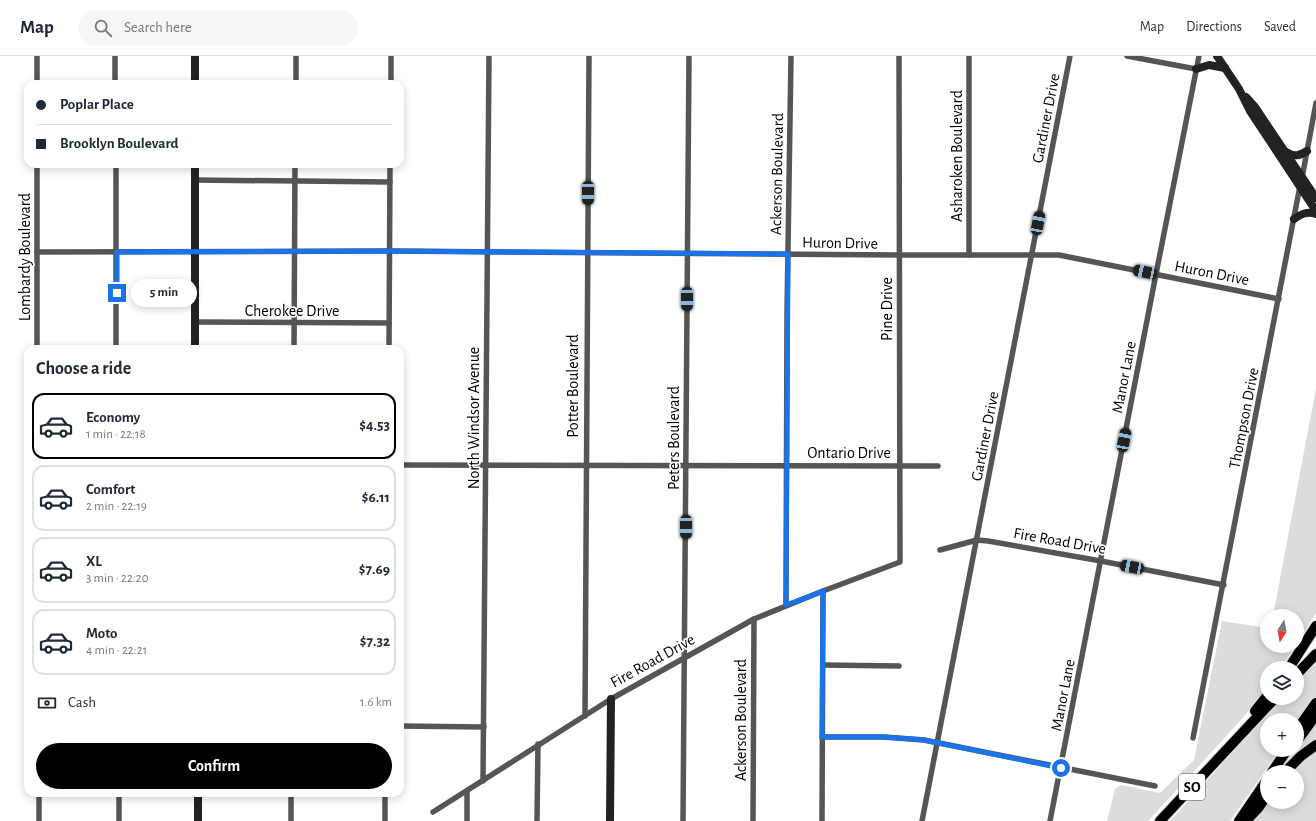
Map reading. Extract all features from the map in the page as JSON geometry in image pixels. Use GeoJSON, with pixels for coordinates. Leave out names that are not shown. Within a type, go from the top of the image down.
{"type":"FeatureCollection","features":[{"type":"Feature","properties":{"kind":"highway"},"geometry":{"type":"LineString","coordinates":[[1294,661],[1316,626]]}},
{"type":"Feature","properties":{"kind":"highway"},"geometry":{"type":"LineString","coordinates":[[1304,667],[1316,654]]}},
{"type":"Feature","properties":{"kind":"highway"},"geometry":{"type":"LineString","coordinates":[[1304,720],[1316,703]]}},
{"type":"Feature","properties":{"kind":"highway"},"geometry":{"type":"LineString","coordinates":[[1224,752],[1243,724],[1260,704]]}},
{"type":"Feature","properties":{"kind":"highway","name":"SO"},"geometry":{"type":"LineString","coordinates":[[1160,821],[1268,705]]}},
{"type":"Feature","properties":{"kind":"highway"},"geometry":{"type":"LineString","coordinates":[[1304,732],[1316,715]]}},
{"type":"Feature","properties":{"kind":"highway"},"geometry":{"type":"LineString","coordinates":[[1292,765],[1316,745]]}},
{"type":"Feature","properties":{"kind":"highway"},"geometry":{"type":"LineString","coordinates":[[1239,821],[1260,790]]}},
{"type":"Feature","properties":{"kind":"highway"},"geometry":{"type":"LineString","coordinates":[[1246,821],[1260,806]]}},
{"type":"Feature","properties":{"kind":"main road"},"geometry":{"type":"LineString","coordinates":[[195,56],[195,80]]}},
{"type":"Feature","properties":{"kind":"main road"},"geometry":{"type":"LineString","coordinates":[[1217,56],[1239,90],[1250,111],[1316,211]]}},
{"type":"Feature","properties":{"kind":"main road"},"geometry":{"type":"LineString","coordinates":[[1196,69],[1209,65],[1225,68]]}},
{"type":"Feature","properties":{"kind":"main road"},"geometry":{"type":"LineString","coordinates":[[1239,90],[1255,107],[1316,198]]}},
{"type":"Feature","properties":{"kind":"main road"},"geometry":{"type":"LineString","coordinates":[[1285,152],[1298,156],[1307,151]]}},
{"type":"Feature","properties":{"kind":"main road"},"geometry":{"type":"LineString","coordinates":[[195,168],[195,345]]}},
{"type":"Feature","properties":{"kind":"main road"},"geometry":{"type":"LineString","coordinates":[[1294,219],[1304,213],[1310,212],[1316,214]]}},
{"type":"Feature","properties":{"kind":"main road"},"geometry":{"type":"LineString","coordinates":[[610,821],[611,699]]}},
{"type":"Feature","properties":{"kind":"main road"},"geometry":{"type":"LineString","coordinates":[[198,797],[198,821]]}},
{"type":"Feature","properties":{"kind":"street"},"geometry":{"type":"LineString","coordinates":[[37,56],[37,80]]}},
{"type":"Feature","properties":{"kind":"street"},"geometry":{"type":"LineString","coordinates":[[115,56],[115,80]]}},
{"type":"Feature","properties":{"kind":"street"},"geometry":{"type":"LineString","coordinates":[[296,56],[296,80]]}},
{"type":"Feature","properties":{"kind":"street"},"geometry":{"type":"LineString","coordinates":[[391,56],[391,80]]}},
{"type":"Feature","properties":{"kind":"street","name":"North Windsor Avenue"},"geometry":{"type":"LineString","coordinates":[[483,781],[489,56]]}},
{"type":"Feature","properties":{"kind":"street","name":"Potter Boulevard"},"geometry":{"type":"LineString","coordinates":[[585,716],[589,56]]}},
{"type":"Feature","properties":{"kind":"street","name":"Peters Boulevard"},"geometry":{"type":"LineString","coordinates":[[683,821],[689,56]]}},
{"type":"Feature","properties":{"kind":"street","name":"Ackerson Boulevard"},"geometry":{"type":"LineString","coordinates":[[786,605],[788,465],[786,403],[791,56]]}},
{"type":"Feature","properties":{"kind":"street","name":"Pine Drive"},"geometry":{"type":"LineString","coordinates":[[898,56],[900,255],[900,562]]}},
{"type":"Feature","properties":{"kind":"street","name":"Asharoken Boulevard"},"geometry":{"type":"LineString","coordinates":[[969,56],[969,255]]}},
{"type":"Feature","properties":{"kind":"street","name":"Gardiner Drive"},"geometry":{"type":"LineString","coordinates":[[922,821],[978,540],[1070,56]]}},
{"type":"Feature","properties":{"kind":"street"},"geometry":{"type":"LineString","coordinates":[[1127,56],[1196,69]]}},
{"type":"Feature","properties":{"kind":"street","name":"Manor Lane"},"geometry":{"type":"LineString","coordinates":[[1050,821],[1199,56]]}},
{"type":"Feature","properties":{"kind":"street","name":"Thompson Drive"},"geometry":{"type":"LineString","coordinates":[[1193,738],[1224,585],[1316,103]]}},
{"type":"Feature","properties":{"kind":"street","name":"Lombardy Boulevard"},"geometry":{"type":"LineString","coordinates":[[37,168],[37,345]]}},
{"type":"Feature","properties":{"kind":"street"},"geometry":{"type":"LineString","coordinates":[[116,168],[116,345]]}},
{"type":"Feature","properties":{"kind":"street"},"geometry":{"type":"LineString","coordinates":[[294,345],[295,168]]}},
{"type":"Feature","properties":{"kind":"street"},"geometry":{"type":"LineString","coordinates":[[389,345],[390,168]]}},
{"type":"Feature","properties":{"kind":"street"},"geometry":{"type":"LineString","coordinates":[[195,180],[390,182]]}},
{"type":"Feature","properties":{"kind":"street","name":"Huron Drive"},"geometry":{"type":"LineString","coordinates":[[37,252],[390,251],[688,254],[1060,255],[1279,299]]}},
{"type":"Feature","properties":{"kind":"street","name":"Cherokee Drive"},"geometry":{"type":"LineString","coordinates":[[195,322],[389,323]]}},
{"type":"Feature","properties":{"kind":"street","name":"Ontario Drive"},"geometry":{"type":"LineString","coordinates":[[404,465],[938,466]]}},
{"type":"Feature","properties":{"kind":"street","name":"Fire Road Drive"},"geometry":{"type":"LineString","coordinates":[[940,550],[978,540],[988,541],[1224,585]]}},
{"type":"Feature","properties":{"kind":"street","name":"Fire Road Drive"},"geometry":{"type":"LineString","coordinates":[[433,812],[611,699],[754,619],[786,605],[900,562]]}},
{"type":"Feature","properties":{"kind":"street"},"geometry":{"type":"LineString","coordinates":[[822,821],[823,591]]}},
{"type":"Feature","properties":{"kind":"street","name":"Ackerson Boulevard"},"geometry":{"type":"LineString","coordinates":[[753,821],[754,619]]}},
{"type":"Feature","properties":{"kind":"street"},"geometry":{"type":"LineString","coordinates":[[823,665],[899,666]]}},
{"type":"Feature","properties":{"kind":"street"},"geometry":{"type":"LineString","coordinates":[[404,726],[484,727]]}},
{"type":"Feature","properties":{"kind":"street"},"geometry":{"type":"LineString","coordinates":[[822,737],[884,737],[937,742],[1155,786]]}},
{"type":"Feature","properties":{"kind":"street"},"geometry":{"type":"LineString","coordinates":[[537,821],[538,744]]}},
{"type":"Feature","properties":{"kind":"street"},"geometry":{"type":"LineString","coordinates":[[467,791],[467,821]]}},
{"type":"Feature","properties":{"kind":"street"},"geometry":{"type":"LineString","coordinates":[[39,797],[39,821]]}},
{"type":"Feature","properties":{"kind":"street"},"geometry":{"type":"LineString","coordinates":[[119,797],[119,821]]}},
{"type":"Feature","properties":{"kind":"street"},"geometry":{"type":"LineString","coordinates":[[291,797],[291,821]]}},
{"type":"Feature","properties":{"kind":"street"},"geometry":{"type":"LineString","coordinates":[[385,797],[386,821]]}},
{"type":"Feature","properties":{"kind":"shaded area"},"geometry":{"type":"Polygon","coordinates":[[[1316,388],[1316,613],[1304,632],[1304,609],[1274,609],[1316,388]]]}},
{"type":"Feature","properties":{"kind":"shaded area"},"geometry":{"type":"Polygon","coordinates":[[[1222,621],[1260,627],[1260,653],[1291,653],[1285,661],[1260,661],[1260,698],[1148,821],[1107,821],[1115,789],[1121,785],[1160,793],[1194,760],[1222,621]]]}},
{"type":"Feature","properties":{"kind":"shaded area"},"geometry":{"type":"Polygon","coordinates":[[[1316,661],[1316,697],[1304,714],[1268,713],[1276,705],[1304,705],[1304,674],[1316,661]]]}},
{"type":"Feature","properties":{"kind":"shaded area"},"geometry":{"type":"Polygon","coordinates":[[[1316,721],[1316,740],[1304,749],[1304,739],[1316,721]]]}},
{"type":"Feature","properties":{"kind":"shaded area"},"geometry":{"type":"Polygon","coordinates":[[[1260,722],[1260,757],[1274,757],[1269,765],[1260,765],[1260,778],[1230,821],[1170,821],[1260,722]]]}},
{"type":"Feature","properties":{"kind":"shaded area"},"geometry":{"type":"Polygon","coordinates":[[[1316,749],[1316,821],[1251,821],[1261,809],[1304,809],[1304,765],[1298,765],[1316,749]]]}},
{"type":"Feature","properties":{"kind":"route"},"geometry":{"type":"LineString","coordinates":[[117,293],[117,252],[390,251],[788,254],[786,403],[788,465],[786,605],[823,591],[822,737],[884,737],[924,740],[1061,768]]}}]}
